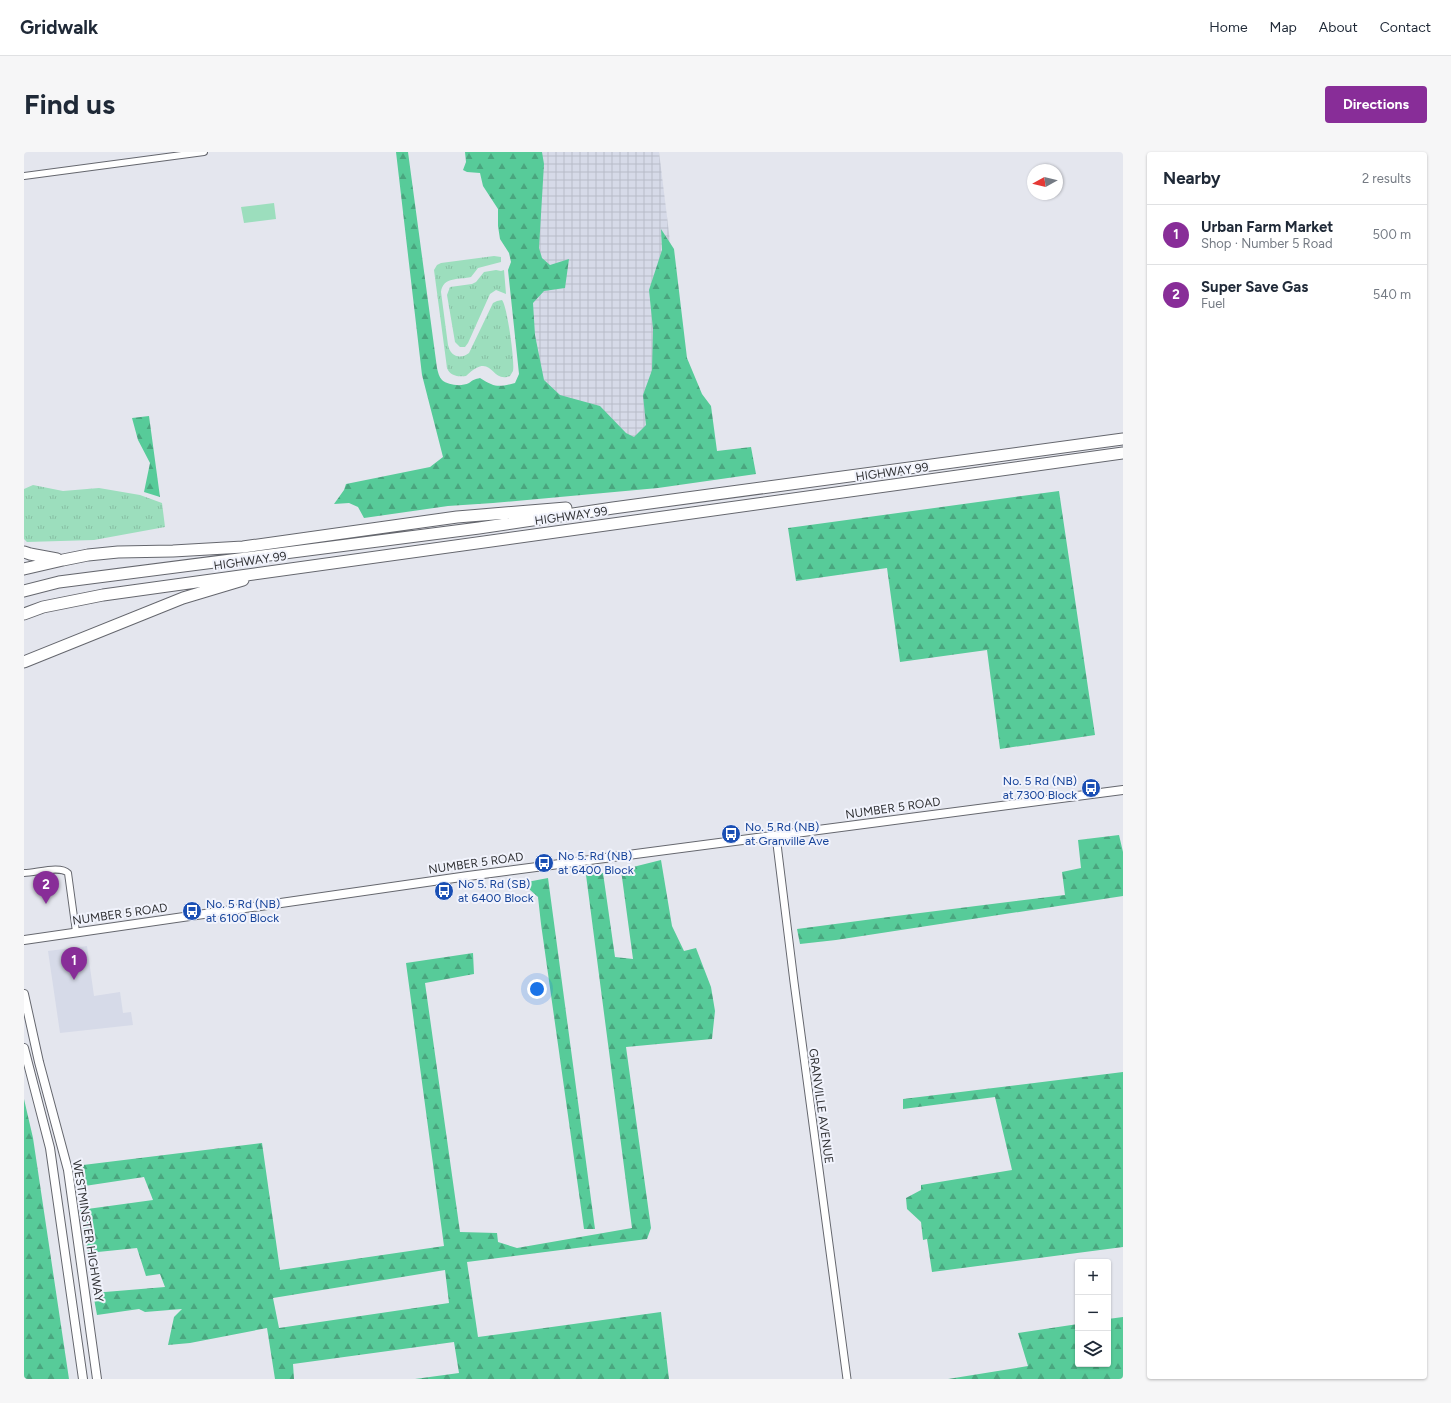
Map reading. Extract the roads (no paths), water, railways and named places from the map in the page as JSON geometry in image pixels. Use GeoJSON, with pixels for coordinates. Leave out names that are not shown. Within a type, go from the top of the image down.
{"type":"FeatureCollection","features":[{"type":"Feature","properties":{"kind":"highway","name":"HIGHWAY 99"},"geometry":{"type":"LineString","coordinates":[[24,591],[59,582],[463,530],[612,508],[1123,439]]}},
{"type":"Feature","properties":{"kind":"highway","name":"HIGHWAY 99"},"geometry":{"type":"LineString","coordinates":[[24,614],[43,607],[103,595],[1123,453]]}},
{"type":"Feature","properties":{"kind":"highway"},"geometry":{"type":"LineString","coordinates":[[24,569],[63,560],[118,552],[174,551],[243,547],[457,517],[576,507],[612,508]]}},
{"type":"Feature","properties":{"kind":"highway"},"geometry":{"type":"LineString","coordinates":[[24,552],[63,560]]}},
{"type":"Feature","properties":{"kind":"highway"},"geometry":{"type":"LineString","coordinates":[[24,662],[183,598],[264,572]]}},
{"type":"Feature","properties":{"kind":"main road","name":"NUMBER 5 ROAD"},"geometry":{"type":"LineString","coordinates":[[24,940],[468,876],[1123,790]]}},
{"type":"Feature","properties":{"kind":"main road","name":"WESTMINSTER HIGHWAY"},"geometry":{"type":"LineString","coordinates":[[24,994],[37,1056],[68,1170],[97,1379]]}},
{"type":"Feature","properties":{"kind":"main road","name":"WESTMINSTER HIGHWAY"},"geometry":{"type":"LineString","coordinates":[[24,1048],[50,1148],[83,1379]]}},
{"type":"Feature","properties":{"kind":"street"},"geometry":{"type":"LineString","coordinates":[[24,176],[204,152]]}},
{"type":"Feature","properties":{"kind":"street","name":"GRANVILLE AVENUE"},"geometry":{"type":"LineString","coordinates":[[776,836],[847,1379]]}},
{"type":"Feature","properties":{"kind":"street"},"geometry":{"type":"LineString","coordinates":[[24,871],[58,869],[68,873],[76,932]]}},
{"type":"Feature","properties":{"kind":"place","name":"No. 5 Rd (NB) at 7300 Block"},"geometry":{"type":"Point","coordinates":[1091,788]}},
{"type":"Feature","properties":{"kind":"place","name":"No. 5 Rd (NB) at Granville Ave"},"geometry":{"type":"Point","coordinates":[731,834]}},
{"type":"Feature","properties":{"kind":"place","name":"No 5. Rd (NB) at 6400 Block"},"geometry":{"type":"Point","coordinates":[544,863]}},
{"type":"Feature","properties":{"kind":"place","name":"No 5. Rd (SB) at 6400 Block"},"geometry":{"type":"Point","coordinates":[444,891]}},
{"type":"Feature","properties":{"kind":"place","name":"Super Save Gas"},"geometry":{"type":"Point","coordinates":[46,904]}},
{"type":"Feature","properties":{"kind":"place","name":"No. 5 Rd (NB) at 6100 Block"},"geometry":{"type":"Point","coordinates":[192,911]}},
{"type":"Feature","properties":{"kind":"place","name":"Urban Farm Market"},"geometry":{"type":"Point","coordinates":[74,980]}}]}
